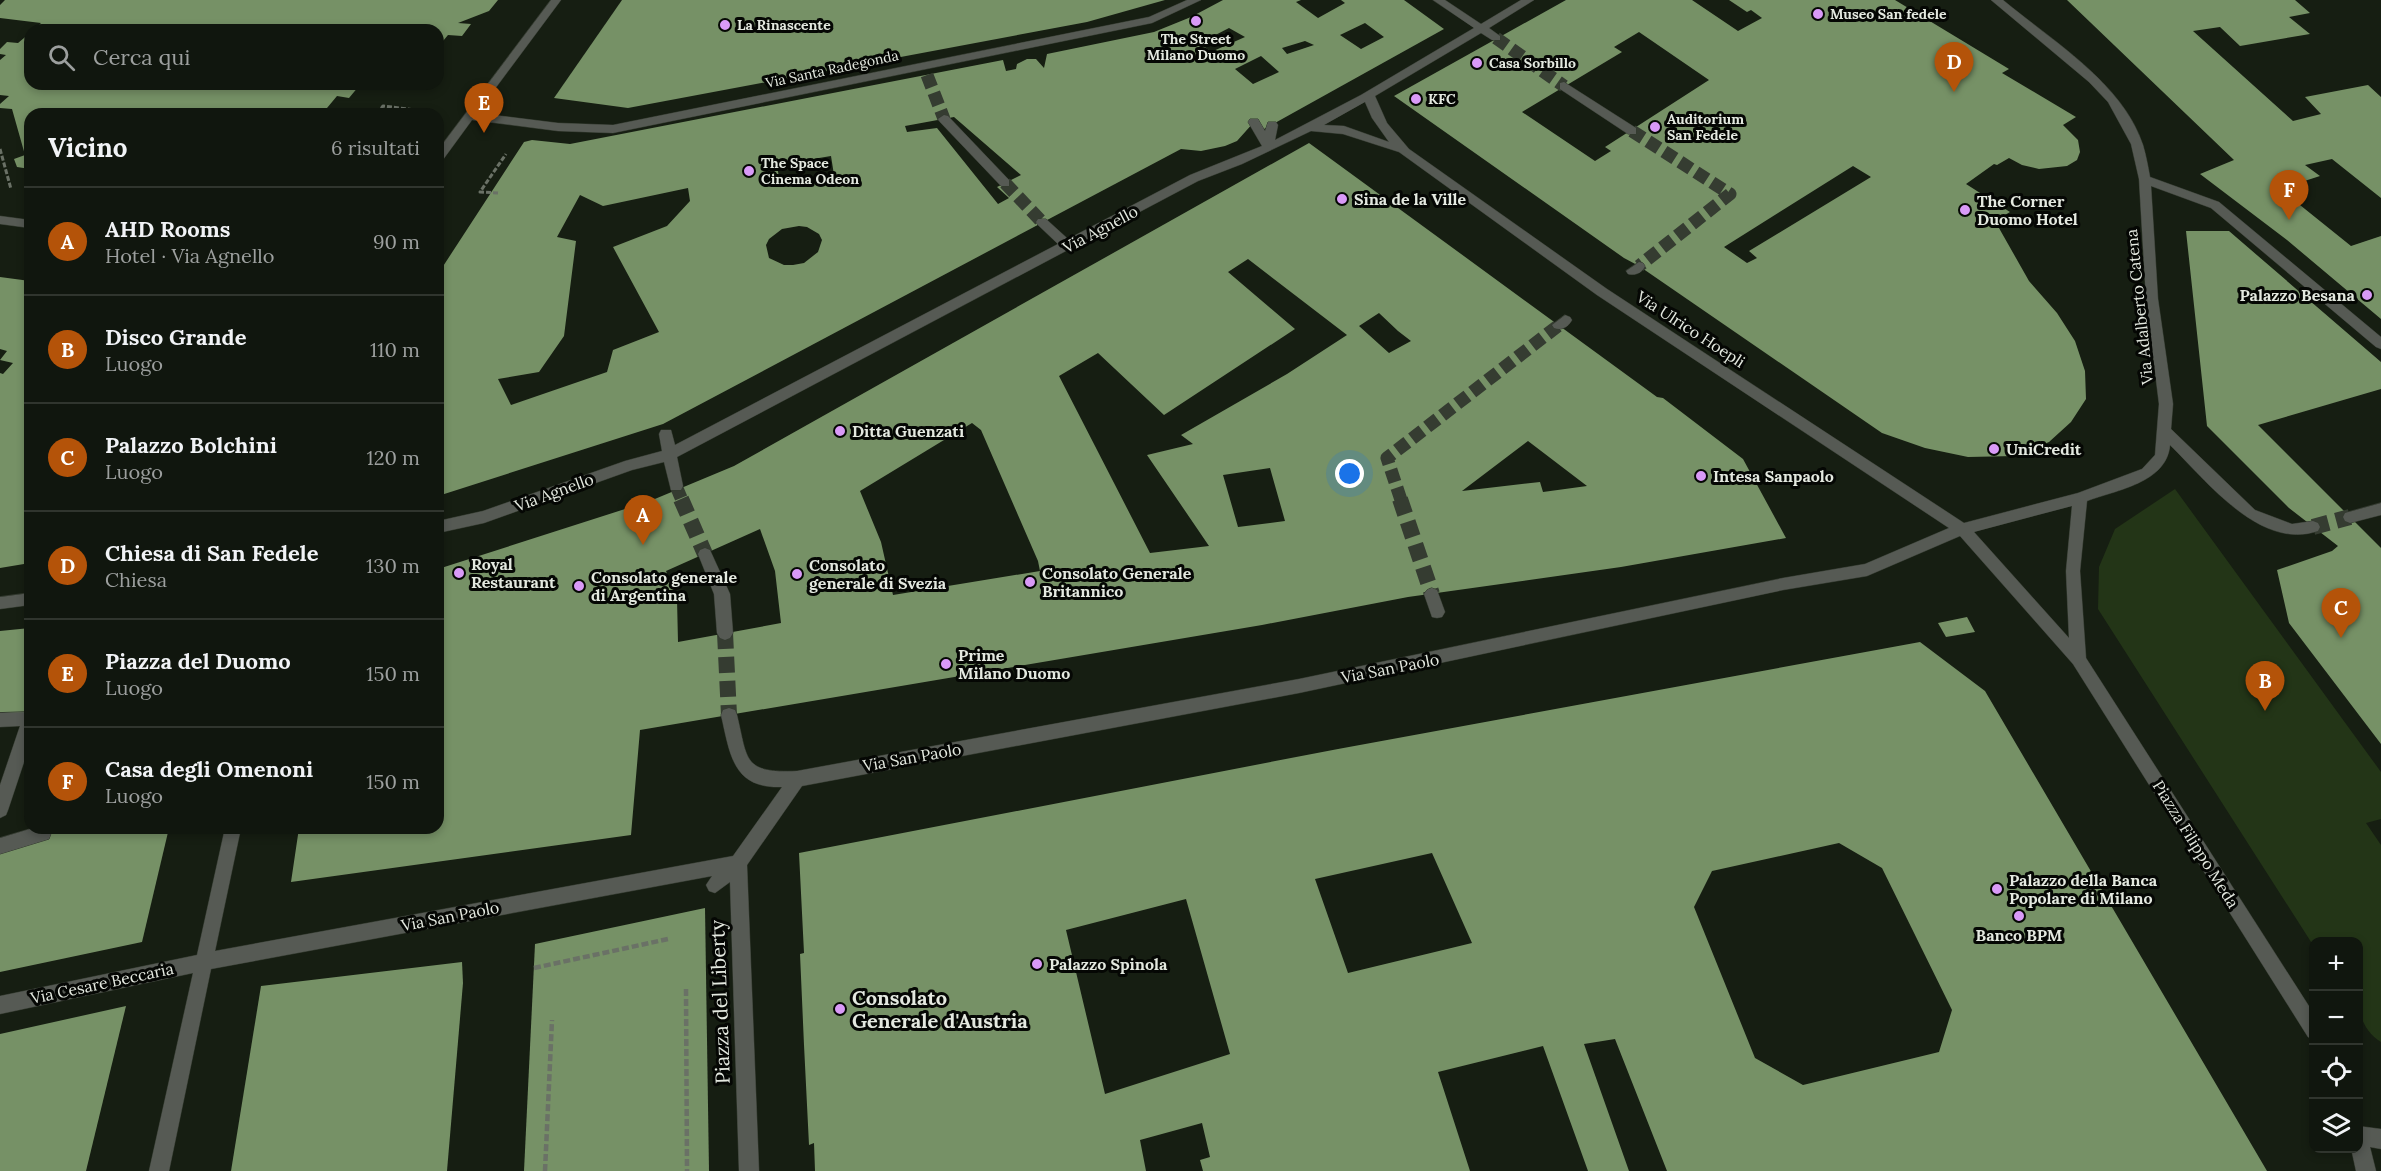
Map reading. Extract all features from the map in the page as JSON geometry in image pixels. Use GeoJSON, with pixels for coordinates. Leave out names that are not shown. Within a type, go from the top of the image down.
{"type":"FeatureCollection","features":[{"type":"Feature","properties":{"kind":"street"},"geometry":{"type":"LineString","coordinates":[[444,150],[556,0]]}},
{"type":"Feature","properties":{"kind":"street","name":"Via Santa Radegonda"},"geometry":{"type":"LineString","coordinates":[[468,116],[558,127],[613,129],[925,70],[1152,20],[1196,0]]}},
{"type":"Feature","properties":{"kind":"street"},"geometry":{"type":"LineString","coordinates":[[1438,0],[1496,39]]}},
{"type":"Feature","properties":{"kind":"street","name":"Via Agnello"},"geometry":{"type":"LineString","coordinates":[[444,526],[484,517],[630,465],[669,455],[1194,178],[1239,162],[1308,127],[1528,0]]}},
{"type":"Feature","properties":{"kind":"street","name":"Via Adalberto Catena"},"geometry":{"type":"LineString","coordinates":[[1996,0],[2093,79],[2112,99],[2137,144],[2145,179],[2152,299],[2166,404],[2165,432]]}},
{"type":"Feature","properties":{"kind":"street"},"geometry":{"type":"LineString","coordinates":[[1564,86],[1632,131]]}},
{"type":"Feature","properties":{"kind":"street","name":"Via Ulrico Hoepli"},"geometry":{"type":"LineString","coordinates":[[1369,93],[1372,111],[1389,136],[1405,152],[1602,292],[1962,529]]}},
{"type":"Feature","properties":{"kind":"street"},"geometry":{"type":"LineString","coordinates":[[944,119],[1005,183]]}},
{"type":"Feature","properties":{"kind":"street"},"geometry":{"type":"LineString","coordinates":[[1254,122],[1268,146]]}},
{"type":"Feature","properties":{"kind":"street"},"geometry":{"type":"LineString","coordinates":[[1268,146],[1272,125]]}},
{"type":"Feature","properties":{"kind":"street","name":"Via Ulrico Hoepli"},"geometry":{"type":"LineString","coordinates":[[1308,127],[1344,130],[1405,152]]}},
{"type":"Feature","properties":{"kind":"street"},"geometry":{"type":"LineString","coordinates":[[2145,179],[2215,204],[2381,344]]}},
{"type":"Feature","properties":{"kind":"street"},"geometry":{"type":"LineString","coordinates":[[0,220],[24,223]]}},
{"type":"Feature","properties":{"kind":"street"},"geometry":{"type":"LineString","coordinates":[[1042,222],[1068,246]]}},
{"type":"Feature","properties":{"kind":"street"},"geometry":{"type":"LineString","coordinates":[[1962,529],[2080,498],[2146,473],[2162,457],[2165,432]]}},
{"type":"Feature","properties":{"kind":"street"},"geometry":{"type":"LineString","coordinates":[[2165,432],[2250,514],[2292,530],[2313,527]]}},
{"type":"Feature","properties":{"kind":"street"},"geometry":{"type":"LineString","coordinates":[[666,434],[676,486]]}},
{"type":"Feature","properties":{"kind":"street","name":"Piazza Filippo Meda"},"geometry":{"type":"LineString","coordinates":[[2078,659],[2073,571],[2080,498]]}},
{"type":"Feature","properties":{"kind":"street"},"geometry":{"type":"LineString","coordinates":[[2350,517],[2381,508]]}},
{"type":"Feature","properties":{"kind":"street","name":"Piazza Filippo Meda"},"geometry":{"type":"LineString","coordinates":[[1962,529],[2078,659],[2309,1024]]}},
{"type":"Feature","properties":{"kind":"street","name":"Via San Paolo"},"geometry":{"type":"LineString","coordinates":[[803,778],[1310,684],[1783,584],[1867,570],[1962,529]]}},
{"type":"Feature","properties":{"kind":"street"},"geometry":{"type":"LineString","coordinates":[[705,554],[722,594],[725,633]]}},
{"type":"Feature","properties":{"kind":"street"},"geometry":{"type":"LineString","coordinates":[[1432,594],[1437,612]]}},
{"type":"Feature","properties":{"kind":"street"},"geometry":{"type":"LineString","coordinates":[[0,603],[24,600]]}},
{"type":"Feature","properties":{"kind":"street"},"geometry":{"type":"LineString","coordinates":[[729,715],[738,759],[743,768],[766,779],[803,778]]}},
{"type":"Feature","properties":{"kind":"street"},"geometry":{"type":"LineString","coordinates":[[0,720],[24,719]]}},
{"type":"Feature","properties":{"kind":"street"},"geometry":{"type":"LineString","coordinates":[[0,810],[24,737]]}},
{"type":"Feature","properties":{"kind":"street"},"geometry":{"type":"LineString","coordinates":[[716,885],[738,863],[803,778]]}},
{"type":"Feature","properties":{"kind":"street"},"geometry":{"type":"LineString","coordinates":[[0,846],[40,834]]}},
{"type":"Feature","properties":{"kind":"street"},"geometry":{"type":"LineString","coordinates":[[159,1171],[232,834]]}},
{"type":"Feature","properties":{"kind":"street","name":"Via San Paolo"},"geometry":{"type":"LineString","coordinates":[[204,962],[738,863]]}},
{"type":"Feature","properties":{"kind":"street","name":"Piazza del Liberty"},"geometry":{"type":"LineString","coordinates":[[738,863],[749,1171]]}},
{"type":"Feature","properties":{"kind":"street","name":"Via Cesare Beccaria"},"geometry":{"type":"LineString","coordinates":[[0,1005],[204,962]]}},
{"type":"Feature","properties":{"kind":"street"},"geometry":{"type":"LineString","coordinates":[[2363,1136],[2381,1139]]}},
{"type":"Feature","properties":{"kind":"street"},"geometry":{"type":"LineString","coordinates":[[2362,1153],[2366,1171]]}},
{"type":"Feature","properties":{"kind":"path"},"geometry":{"type":"LineString","coordinates":[[382,108],[383,106],[400,108]]}},
{"type":"Feature","properties":{"kind":"path"},"geometry":{"type":"LineString","coordinates":[[444,113],[468,116]]}},
{"type":"Feature","properties":{"kind":"path"},"geometry":{"type":"LineString","coordinates":[[498,193],[480,192],[511,146]]}},
{"type":"Feature","properties":{"kind":"path"},"geometry":{"type":"LineString","coordinates":[[0,149],[13,198]]}},
{"type":"Feature","properties":{"kind":"path"},"geometry":{"type":"LineString","coordinates":[[534,968],[668,939]]}},
{"type":"Feature","properties":{"kind":"path"},"geometry":{"type":"LineString","coordinates":[[686,989],[687,1171]]}},
{"type":"Feature","properties":{"kind":"path"},"geometry":{"type":"LineString","coordinates":[[545,1171],[552,1020]]}},
{"type":"Feature","properties":{"kind":"green space"},"geometry":{"type":"Polygon","coordinates":[[[2175,489],[2381,772],[2381,819],[2366,823],[2381,845],[2381,1042],[2363,1022],[2363,937],[2309,939],[2098,609],[2099,567],[2115,529],[2175,489]]]}},
{"type":"Feature","properties":{"kind":"building"},"geometry":{"type":"Polygon","coordinates":[[[5,0],[498,0],[489,11],[458,23],[471,24],[462,36],[448,35],[444,40],[444,24],[40,24],[0,18],[0,5],[5,0]]]}},
{"type":"Feature","properties":{"kind":"building"},"geometry":{"type":"Polygon","coordinates":[[[622,0],[1165,0],[1087,22],[628,108],[554,98],[622,0]]]}},
{"type":"Feature","properties":{"kind":"building"},"geometry":{"type":"Polygon","coordinates":[[[1223,0],[1301,0],[1296,2],[1318,18],[1345,3],[1341,0],[1404,0],[1444,29],[1264,129],[1254,122],[1237,141],[1225,146],[1201,151],[1181,149],[663,424],[444,494],[444,265],[524,142],[532,140],[570,144],[1003,60],[1006,71],[1016,69],[1017,64],[1027,59],[1036,59],[1044,68],[1047,54],[1154,32],[1191,17],[1223,0]],[[1365,23],[1340,35],[1361,49],[1384,37],[1365,23]],[[1229,28],[1200,43],[1211,52],[1245,37],[1229,28]],[[1305,41],[1282,48],[1287,54],[1314,45],[1305,41]],[[1261,56],[1235,69],[1253,84],[1279,72],[1261,56]],[[954,117],[905,126],[907,132],[937,128],[998,204],[1009,198],[997,187],[1021,175],[954,117]],[[831,156],[777,165],[780,184],[834,175],[831,156]],[[688,188],[603,206],[580,195],[557,237],[576,241],[564,336],[539,372],[498,379],[511,405],[607,372],[613,350],[659,332],[613,247],[667,226],[690,201],[688,188]],[[807,227],[782,229],[769,239],[766,245],[769,258],[784,265],[793,265],[804,263],[818,252],[822,240],[819,234],[807,227]]]}},
{"type":"Feature","properties":{"kind":"building"},"geometry":{"type":"Polygon","coordinates":[[[1566,0],[1692,0],[1738,31],[1762,18],[1751,10],[1747,12],[1729,0],[1895,0],[2009,69],[2002,73],[2076,117],[2063,125],[2078,140],[2080,152],[2077,160],[2067,166],[2039,169],[2022,165],[2009,158],[1997,165],[1994,164],[1966,184],[2010,212],[1995,221],[2029,281],[2057,313],[2075,341],[2085,371],[2086,399],[2071,422],[2049,442],[2015,456],[1968,457],[1925,448],[1882,433],[1624,258],[1394,96],[1566,0]],[[1639,32],[1614,47],[1622,52],[1522,112],[1595,161],[1611,151],[1605,147],[1709,80],[1639,32]],[[1853,166],[1724,247],[1747,263],[1757,258],[1749,251],[1871,177],[1853,166]]]}},
{"type":"Feature","properties":{"kind":"building"},"geometry":{"type":"Polygon","coordinates":[[[2067,0],[2295,0],[2310,13],[2289,17],[2310,34],[2240,46],[2220,27],[2193,31],[2293,121],[2321,114],[2305,97],[2368,85],[2381,97],[2381,198],[2332,159],[2305,165],[2320,176],[2280,189],[2351,246],[2381,236],[2381,319],[2287,240],[2200,174],[2234,160],[2067,0]]]}},
{"type":"Feature","properties":{"kind":"building"},"geometry":{"type":"Polygon","coordinates":[[[24,38],[24,90],[356,90],[349,98],[337,96],[327,108],[24,108],[24,151],[12,109],[0,108],[0,104],[9,96],[0,95],[0,60],[6,55],[0,54],[0,49],[7,42],[18,43],[24,38]]]}},
{"type":"Feature","properties":{"kind":"building"},"geometry":{"type":"Polygon","coordinates":[[[1309,143],[1657,397],[1663,398],[1743,459],[1786,538],[1621,567],[1408,597],[1262,625],[640,730],[631,835],[291,882],[298,834],[444,834],[444,567],[650,501],[734,466],[1309,143]],[[1248,259],[1228,272],[1295,329],[1164,415],[1098,353],[1059,376],[1150,553],[1209,546],[1147,455],[1193,444],[1181,435],[1287,374],[1347,335],[1248,259]],[[1379,313],[1359,326],[1389,353],[1411,341],[1398,331],[1379,313]],[[972,423],[860,491],[881,542],[893,595],[1040,571],[1038,561],[981,430],[972,423]],[[1528,441],[1462,491],[1540,482],[1543,492],[1587,486],[1528,441]],[[1270,468],[1223,475],[1238,527],[1285,521],[1270,468]],[[760,529],[666,571],[677,599],[678,642],[781,623],[775,571],[760,529]]]}},
{"type":"Feature","properties":{"kind":"building"},"geometry":{"type":"Polygon","coordinates":[[[24,155],[24,168],[17,167],[14,159],[24,155]]]}},
{"type":"Feature","properties":{"kind":"building"},"geometry":{"type":"Polygon","coordinates":[[[2186,231],[2229,231],[2381,362],[2381,389],[2258,425],[2381,548],[2381,744],[2289,623],[2277,570],[2332,551],[2338,546],[2289,508],[2207,426],[2186,231]]]}},
{"type":"Feature","properties":{"kind":"building"},"geometry":{"type":"Polygon","coordinates":[[[0,277],[24,280],[24,564],[0,568],[0,373],[3,374],[13,363],[0,360],[7,351],[0,349],[0,277]]]}},
{"type":"Feature","properties":{"kind":"building"},"geometry":{"type":"Polygon","coordinates":[[[1967,617],[1975,632],[1946,637],[1938,623],[1967,617]]]}},
{"type":"Feature","properties":{"kind":"building"},"geometry":{"type":"Polygon","coordinates":[[[24,629],[24,719],[0,720],[0,631],[24,629]]]}},
{"type":"Feature","properties":{"kind":"building"},"geometry":{"type":"Polygon","coordinates":[[[1920,642],[1985,691],[2267,1171],[1667,1171],[1615,1039],[1584,1044],[1629,1171],[1588,1171],[1543,1046],[1438,1072],[1470,1171],[1203,1171],[1200,1160],[1210,1157],[1202,1123],[1140,1140],[1146,1171],[815,1171],[814,1143],[809,1145],[800,954],[804,953],[799,853],[1338,749],[1920,642]],[[1839,843],[1712,871],[1694,907],[1755,1058],[1803,1085],[1939,1052],[1952,1010],[1882,868],[1839,843]],[[1432,853],[1315,879],[1348,973],[1472,943],[1432,853]],[[1186,899],[1066,930],[1105,1094],[1230,1054],[1186,899]]]}},
{"type":"Feature","properties":{"kind":"building"},"geometry":{"type":"Polygon","coordinates":[[[30,834],[168,834],[142,942],[0,972],[0,846],[30,834]]]}},
{"type":"Feature","properties":{"kind":"building"},"geometry":{"type":"Polygon","coordinates":[[[705,908],[709,1171],[524,1171],[535,944],[705,908]]]}},
{"type":"Feature","properties":{"kind":"building"},"geometry":{"type":"Polygon","coordinates":[[[462,962],[463,983],[447,1171],[231,1171],[261,986],[462,962]]]}},
{"type":"Feature","properties":{"kind":"building"},"geometry":{"type":"Polygon","coordinates":[[[126,1006],[86,1171],[0,1171],[0,1034],[126,1006]]]}},
{"type":"Feature","properties":{"kind":"tunnel"},"geometry":{"type":"LineString","coordinates":[[1496,38],[1564,86]]}},
{"type":"Feature","properties":{"kind":"tunnel"},"geometry":{"type":"LineString","coordinates":[[927,75],[944,119]]}},
{"type":"Feature","properties":{"kind":"tunnel"},"geometry":{"type":"LineString","coordinates":[[1632,131],[1730,194],[1639,266]]}},
{"type":"Feature","properties":{"kind":"tunnel"},"geometry":{"type":"LineString","coordinates":[[1005,183],[1042,222]]}},
{"type":"Feature","properties":{"kind":"tunnel"},"geometry":{"type":"LineString","coordinates":[[1401,500],[1387,458],[1559,325]]}},
{"type":"Feature","properties":{"kind":"tunnel"},"geometry":{"type":"LineString","coordinates":[[676,486],[682,500]]}},
{"type":"Feature","properties":{"kind":"tunnel"},"geometry":{"type":"LineString","coordinates":[[681,499],[705,554]]}},
{"type":"Feature","properties":{"kind":"tunnel"},"geometry":{"type":"LineString","coordinates":[[1400,499],[1432,594]]}},
{"type":"Feature","properties":{"kind":"tunnel"},"geometry":{"type":"LineString","coordinates":[[2313,527],[2350,517]]}},
{"type":"Feature","properties":{"kind":"tunnel"},"geometry":{"type":"LineString","coordinates":[[725,633],[729,715]]}},
{"type":"Feature","properties":{"kind":"place","name":"Museo San fedele"},"geometry":{"type":"Point","coordinates":[1818,14]}},
{"type":"Feature","properties":{"kind":"place","name":"The Street Milano Duomo"},"geometry":{"type":"Point","coordinates":[1196,21]}},
{"type":"Feature","properties":{"kind":"place","name":"La Rinascente"},"geometry":{"type":"Point","coordinates":[725,25]}},
{"type":"Feature","properties":{"kind":"place","name":"Casa Sorbillo"},"geometry":{"type":"Point","coordinates":[1477,63]}},
{"type":"Feature","properties":{"kind":"place","name":"Chiesa di San Fedele"},"geometry":{"type":"Point","coordinates":[1954,92]}},
{"type":"Feature","properties":{"kind":"place","name":"KFC"},"geometry":{"type":"Point","coordinates":[1416,99]}},
{"type":"Feature","properties":{"kind":"place","name":"Auditorium San Fedele"},"geometry":{"type":"Point","coordinates":[1655,127]}},
{"type":"Feature","properties":{"kind":"place","name":"Piazza del Duomo"},"geometry":{"type":"Point","coordinates":[484,133]}},
{"type":"Feature","properties":{"kind":"place","name":"The Space Cinema Odeon"},"geometry":{"type":"Point","coordinates":[749,171]}},
{"type":"Feature","properties":{"kind":"place","name":"Sina de la Ville"},"geometry":{"type":"Point","coordinates":[1342,199]}},
{"type":"Feature","properties":{"kind":"place","name":"The Corner Duomo Hotel"},"geometry":{"type":"Point","coordinates":[1965,210]}},
{"type":"Feature","properties":{"kind":"place","name":"Casa degli Omenoni"},"geometry":{"type":"Point","coordinates":[2289,220]}},
{"type":"Feature","properties":{"kind":"place","name":"Palazzo Besana"},"geometry":{"type":"Point","coordinates":[2367,295]}},
{"type":"Feature","properties":{"kind":"place","name":"Ditta Guenzati"},"geometry":{"type":"Point","coordinates":[840,431]}},
{"type":"Feature","properties":{"kind":"place","name":"UniCredit"},"geometry":{"type":"Point","coordinates":[1994,449]}},
{"type":"Feature","properties":{"kind":"place","name":"Intesa Sanpaolo"},"geometry":{"type":"Point","coordinates":[1701,476]}},
{"type":"Feature","properties":{"kind":"place","name":"AHD Rooms"},"geometry":{"type":"Point","coordinates":[643,545]}},
{"type":"Feature","properties":{"kind":"place","name":"Royal Restaurant"},"geometry":{"type":"Point","coordinates":[459,573]}},
{"type":"Feature","properties":{"kind":"place","name":"Consolato generale di Svezia"},"geometry":{"type":"Point","coordinates":[797,574]}},
{"type":"Feature","properties":{"kind":"place","name":"Consolato Generale Britannico"},"geometry":{"type":"Point","coordinates":[1030,582]}},
{"type":"Feature","properties":{"kind":"place","name":"Consolato generale di Argentina"},"geometry":{"type":"Point","coordinates":[579,586]}},
{"type":"Feature","properties":{"kind":"place","name":"Palazzo Bolchini"},"geometry":{"type":"Point","coordinates":[2341,638]}},
{"type":"Feature","properties":{"kind":"place","name":"Prime Milano Duomo"},"geometry":{"type":"Point","coordinates":[946,664]}},
{"type":"Feature","properties":{"kind":"place","name":"Disco Grande"},"geometry":{"type":"Point","coordinates":[2265,711]}},
{"type":"Feature","properties":{"kind":"place","name":"Palazzo della Banca Popolare di Milano"},"geometry":{"type":"Point","coordinates":[1997,889]}},
{"type":"Feature","properties":{"kind":"place","name":"Banco BPM"},"geometry":{"type":"Point","coordinates":[2019,916]}},
{"type":"Feature","properties":{"kind":"place","name":"Palazzo Spinola"},"geometry":{"type":"Point","coordinates":[1037,964]}},
{"type":"Feature","properties":{"kind":"place","name":"Consolato Generale d'Austria"},"geometry":{"type":"Point","coordinates":[840,1009]}}]}
